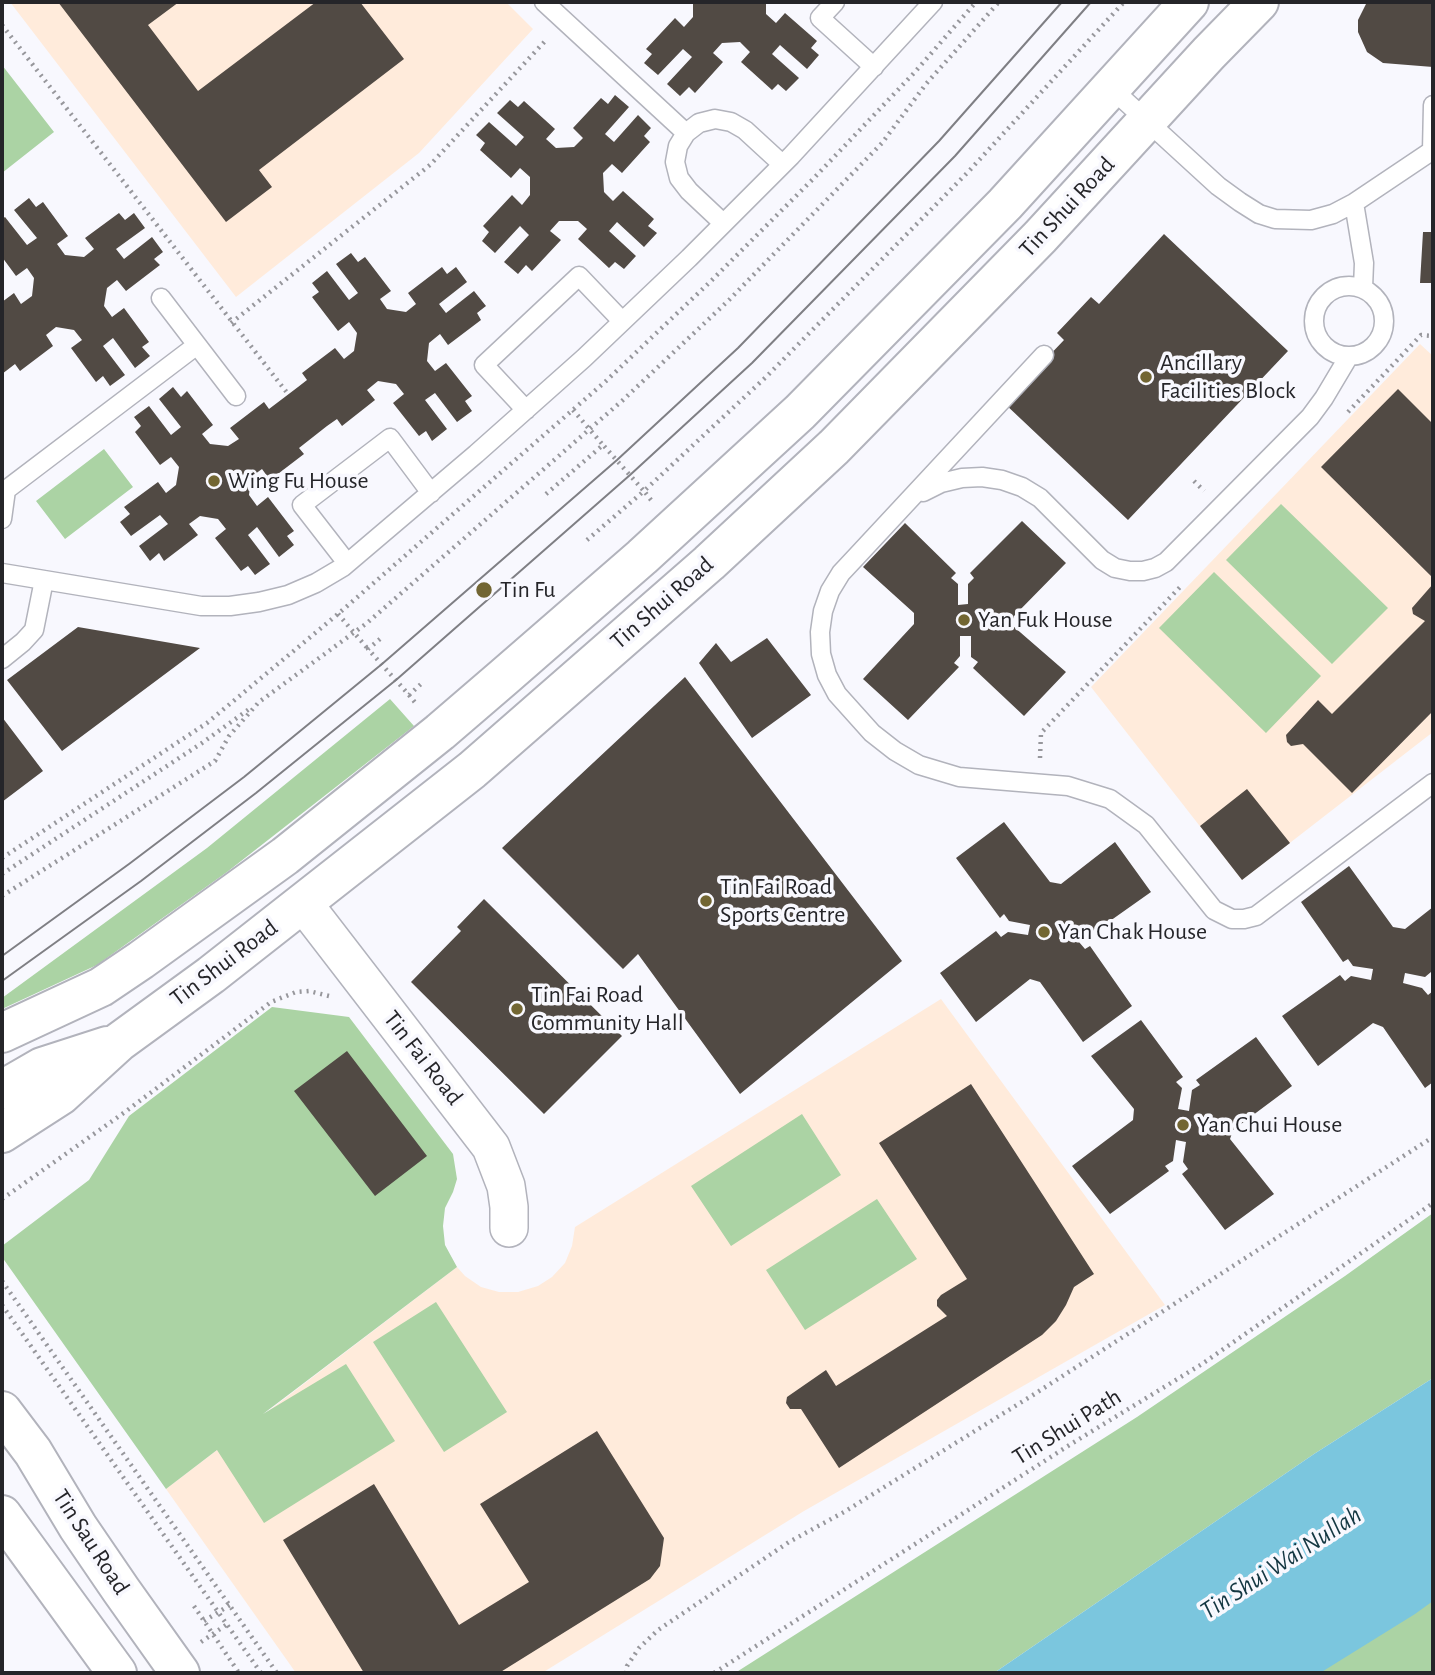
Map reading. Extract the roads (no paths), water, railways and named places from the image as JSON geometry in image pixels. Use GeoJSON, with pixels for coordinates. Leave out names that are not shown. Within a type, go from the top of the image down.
{"type":"FeatureCollection","features":[{"type":"Feature","properties":{"kind":"main road","name":"Tin Shui Road"},"geometry":{"type":"LineString","coordinates":[[2,1033],[101,987],[141,960],[285,856],[440,732],[642,556],[800,412],[1005,204],[1189,2]]}},
{"type":"Feature","properties":{"kind":"main road","name":"Tin Shui Road"},"geometry":{"type":"LineString","coordinates":[[2,1133],[61,1095],[119,1042],[211,975],[472,770],[709,563],[834,447],[1040,237],[1258,2]]}},
{"type":"Feature","properties":{"kind":"main road"},"geometry":{"type":"LineString","coordinates":[[2,1090],[42,1067],[119,1042]]}},
{"type":"Feature","properties":{"kind":"main road","name":"Tin Sau Road"},"geometry":{"type":"LineString","coordinates":[[2,1411],[33,1452],[78,1527],[121,1590],[191,1660]]}},
{"type":"Feature","properties":{"kind":"main road"},"geometry":{"type":"LineString","coordinates":[[2,1515],[117,1673]]}},
{"type":"Feature","properties":{"kind":"street","name":"Tin Fai Road"},"geometry":{"type":"LineString","coordinates":[[303,903],[491,1147],[506,1186],[509,1228]]}},
{"type":"Feature","properties":{"kind":"lane"},"geometry":{"type":"LineString","coordinates":[[544,2],[686,133]]}},
{"type":"Feature","properties":{"kind":"lane"},"geometry":{"type":"LineString","coordinates":[[835,2],[820,18],[874,67]]}},
{"type":"Feature","properties":{"kind":"lane"},"geometry":{"type":"LineString","coordinates":[[2,573],[201,606],[230,606],[288,595],[316,583],[347,564],[526,410],[622,321],[782,164],[933,2]]}},
{"type":"Feature","properties":{"kind":"lane"},"geometry":{"type":"LineString","coordinates":[[1111,88],[1218,186],[1259,214],[1275,219],[1311,220],[1333,214],[1433,150],[1433,105]]}},
{"type":"Feature","properties":{"kind":"lane"},"geometry":{"type":"LineString","coordinates":[[723,223],[679,178],[675,162],[678,146],[686,133],[699,123],[715,119],[731,122],[745,130],[782,164]]}},
{"type":"Feature","properties":{"kind":"lane"},"geometry":{"type":"LineString","coordinates":[[1354,203],[1364,263],[1363,288]]}},
{"type":"Feature","properties":{"kind":"lane"},"geometry":{"type":"LineString","coordinates":[[526,410],[484,365],[579,276],[622,321]]}},
{"type":"Feature","properties":{"kind":"lane"},"geometry":{"type":"LineString","coordinates":[[1352,285],[1373,295],[1384,316],[1384,328],[1371,349],[1360,355],[1349,356],[1337,355],[1319,341],[1313,319],[1321,298],[1340,286],[1352,285]]}},
{"type":"Feature","properties":{"kind":"lane"},"geometry":{"type":"LineString","coordinates":[[161,298],[236,396]]}},
{"type":"Feature","properties":{"kind":"lane"},"geometry":{"type":"LineString","coordinates":[[2,519],[6,490],[197,345]]}},
{"type":"Feature","properties":{"kind":"lane"},"geometry":{"type":"LineString","coordinates":[[1044,355],[848,565],[830,591],[823,611],[821,654],[836,694],[872,733],[919,765],[960,777],[1038,783],[1090,791],[1110,799],[1146,825],[1222,916],[1244,919],[1256,916],[1433,783]]}},
{"type":"Feature","properties":{"kind":"lane"},"geometry":{"type":"LineString","coordinates":[[906,504],[923,492],[952,481],[982,477],[1002,480],[1023,487],[1040,498],[1102,560],[1115,568],[1143,571],[1155,568],[1166,562],[1310,417],[1349,356]]}},
{"type":"Feature","properties":{"kind":"lane"},"geometry":{"type":"LineString","coordinates":[[347,564],[302,505],[390,438],[431,492]]}},
{"type":"Feature","properties":{"kind":"lane"},"geometry":{"type":"LineString","coordinates":[[2,659],[34,630],[44,580]]}},
{"type":"Feature","properties":{"kind":"water","name":"Tin Shui Wai Nullah"},"geometry":{"type":"Polygon","coordinates":[[[1433,1378],[1433,1601],[1415,1614],[1320,1673],[994,1673],[1314,1454],[1433,1378]]]}},
{"type":"Feature","properties":{"kind":"tram line"},"geometry":{"type":"LineString","coordinates":[[2,956],[244,777],[382,664],[617,460],[738,348],[939,141],[1062,2]]}},
{"type":"Feature","properties":{"kind":"tram line"},"geometry":{"type":"LineString","coordinates":[[2,981],[141,881],[256,793],[396,680],[630,475],[752,363],[955,156],[1091,2]]}},
{"type":"Feature","properties":{"kind":"place","name":"Ancillary Facilities Block"},"geometry":{"type":"Point","coordinates":[1146,377]}},
{"type":"Feature","properties":{"kind":"place","name":"Wing Fu House"},"geometry":{"type":"Point","coordinates":[214,481]}},
{"type":"Feature","properties":{"kind":"place","name":"Tin Fu"},"geometry":{"type":"Point","coordinates":[484,590]}},
{"type":"Feature","properties":{"kind":"place","name":"Yan Fuk House"},"geometry":{"type":"Point","coordinates":[964,620]}},
{"type":"Feature","properties":{"kind":"place","name":"Tin Fai Road Sports Centre"},"geometry":{"type":"Point","coordinates":[706,901]}},
{"type":"Feature","properties":{"kind":"place","name":"Yan Chak House"},"geometry":{"type":"Point","coordinates":[1044,932]}},
{"type":"Feature","properties":{"kind":"place","name":"Tin Fai Road Community Hall"},"geometry":{"type":"Point","coordinates":[517,1009]}},
{"type":"Feature","properties":{"kind":"place","name":"Yan Chui House"},"geometry":{"type":"Point","coordinates":[1183,1125]}}]}
